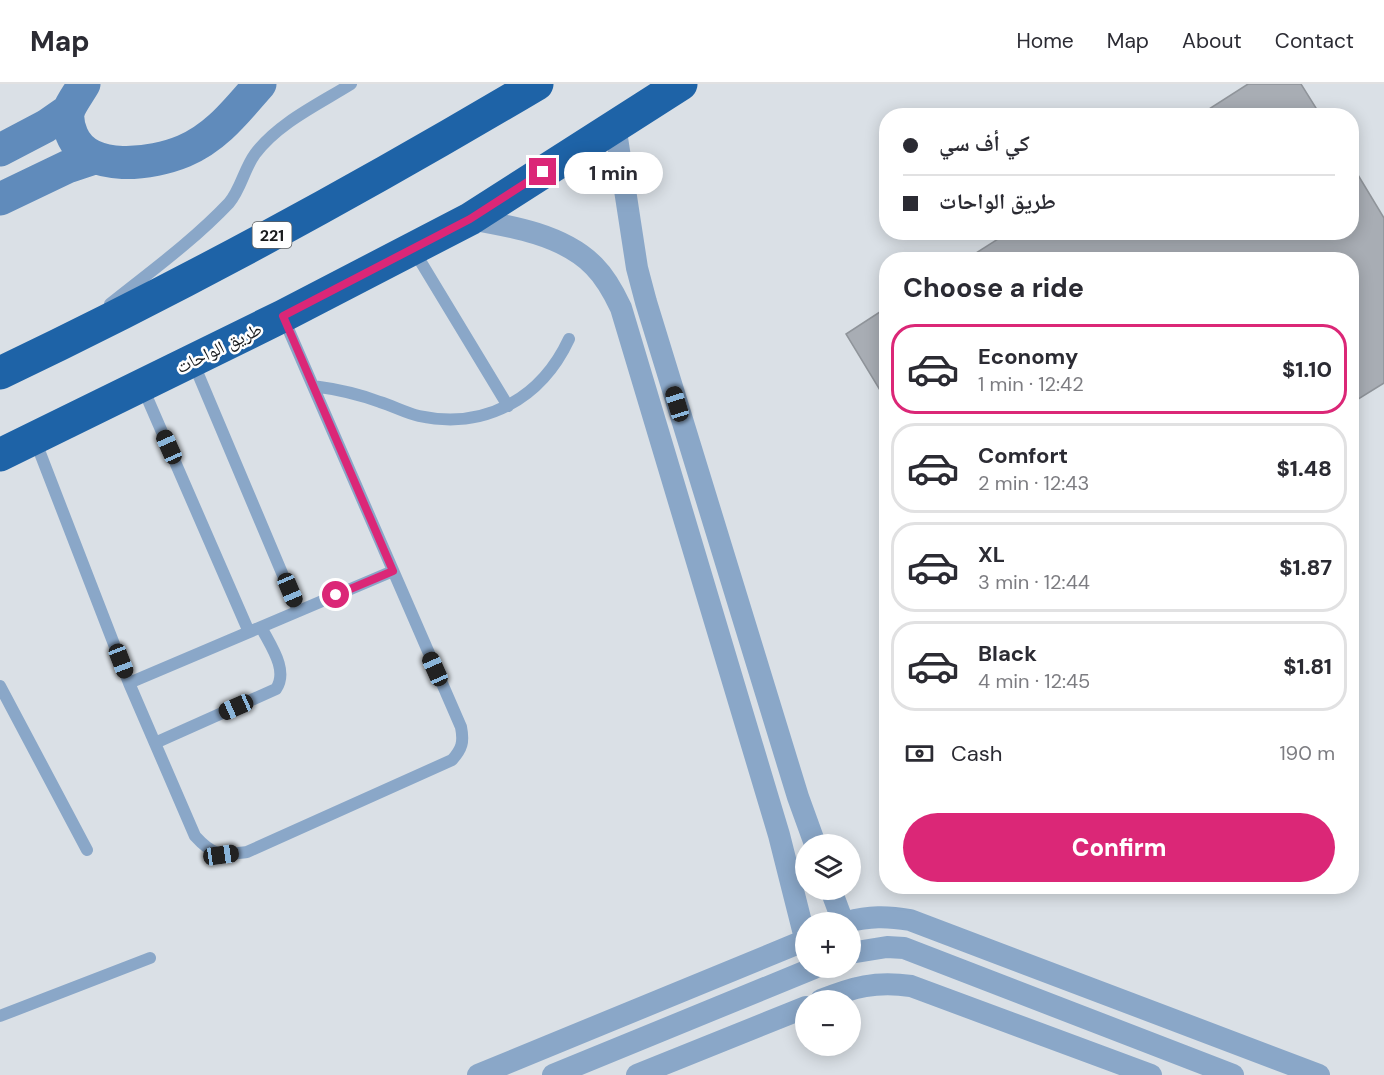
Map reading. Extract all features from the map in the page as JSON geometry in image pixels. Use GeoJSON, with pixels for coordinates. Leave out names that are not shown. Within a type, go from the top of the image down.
{"type":"FeatureCollection","features":[{"type":"Feature","properties":{"kind":"highway","name":"221"},"geometry":{"type":"LineString","coordinates":[[0,373],[56,347],[303,219],[437,144],[537,84]]}},
{"type":"Feature","properties":{"kind":"highway","name":"طريق الواحات"},"geometry":{"type":"LineString","coordinates":[[0,455],[283,316],[470,219],[681,84]]}},
{"type":"Feature","properties":{"kind":"street"},"geometry":{"type":"LineString","coordinates":[[76,97],[68,119],[73,138],[85,153],[94,158],[113,162],[138,162],[162,158],[207,139],[225,123],[260,84]]}},
{"type":"Feature","properties":{"kind":"street"},"geometry":{"type":"LineString","coordinates":[[0,150],[46,126],[76,97]]}},
{"type":"Feature","properties":{"kind":"street"},"geometry":{"type":"LineString","coordinates":[[615,125],[637,268],[728,572],[811,834]]}},
{"type":"Feature","properties":{"kind":"street"},"geometry":{"type":"LineString","coordinates":[[0,199],[67,167],[94,158]]}},
{"type":"Feature","properties":{"kind":"street"},"geometry":{"type":"LineString","coordinates":[[470,219],[520,228],[572,250],[594,265],[612,289],[621,308],[779,835],[798,912]]}},
{"type":"Feature","properties":{"kind":"street"},"geometry":{"type":"LineString","coordinates":[[672,473],[696,465]]}},
{"type":"Feature","properties":{"kind":"street"},"geometry":{"type":"LineString","coordinates":[[702,579],[728,572]]}},
{"type":"Feature","properties":{"kind":"street"},"geometry":{"type":"LineString","coordinates":[[740,704],[766,694]]}},
{"type":"Feature","properties":{"kind":"street"},"geometry":{"type":"LineString","coordinates":[[751,740],[777,731]]}},
{"type":"Feature","properties":{"kind":"street"},"geometry":{"type":"LineString","coordinates":[[861,919],[888,916],[910,920],[1319,1075]]}},
{"type":"Feature","properties":{"kind":"street"},"geometry":{"type":"LineString","coordinates":[[478,1075],[795,944]]}},
{"type":"Feature","properties":{"kind":"street"},"geometry":{"type":"LineString","coordinates":[[861,949],[904,948],[1209,1071],[1233,1075]]}},
{"type":"Feature","properties":{"kind":"street"},"geometry":{"type":"LineString","coordinates":[[553,1075],[795,976]]}},
{"type":"Feature","properties":{"kind":"street"},"geometry":{"type":"LineString","coordinates":[[846,990],[871,984],[891,983],[911,986],[1150,1075]]}},
{"type":"Feature","properties":{"kind":"street"},"geometry":{"type":"LineString","coordinates":[[637,1075],[676,1068],[795,1012]]}},
{"type":"Feature","properties":{"kind":"lane"},"geometry":{"type":"LineString","coordinates":[[56,347],[187,243],[231,201],[254,156],[265,142],[291,121],[351,84]]}},
{"type":"Feature","properties":{"kind":"lane"},"geometry":{"type":"LineString","coordinates":[[412,248],[508,406]]}},
{"type":"Feature","properties":{"kind":"lane"},"geometry":{"type":"LineString","coordinates":[[34,439],[129,683],[195,836],[207,849],[221,855],[247,852],[452,760],[460,751],[463,740],[461,727],[283,316]]}},
{"type":"Feature","properties":{"kind":"lane"},"geometry":{"type":"LineString","coordinates":[[313,386],[360,395],[416,415],[432,418],[466,419],[483,416],[508,406],[529,393],[541,382],[562,355],[569,339]]}},
{"type":"Feature","properties":{"kind":"lane"},"geometry":{"type":"LineString","coordinates":[[192,361],[298,611]]}},
{"type":"Feature","properties":{"kind":"lane"},"geometry":{"type":"LineString","coordinates":[[142,386],[249,632]]}},
{"type":"Feature","properties":{"kind":"lane"},"geometry":{"type":"LineString","coordinates":[[129,683],[393,571]]}},
{"type":"Feature","properties":{"kind":"lane"},"geometry":{"type":"LineString","coordinates":[[155,743],[276,689],[281,682],[282,672],[261,627]]}},
{"type":"Feature","properties":{"kind":"lane"},"geometry":{"type":"LineString","coordinates":[[0,686],[87,850]]}},
{"type":"Feature","properties":{"kind":"lane"},"geometry":{"type":"LineString","coordinates":[[0,1016],[150,958]]}},
{"type":"Feature","properties":{"kind":"building"},"geometry":{"type":"Polygon","coordinates":[[[1248,84],[1301,84],[1316,108],[1210,108],[1248,84]]]}},
{"type":"Feature","properties":{"kind":"building"},"geometry":{"type":"Polygon","coordinates":[[[1359,177],[1384,218],[1384,383],[1359,399],[1359,252],[978,252],[996,240],[1359,240],[1359,177]]]}},
{"type":"Feature","properties":{"kind":"building"},"geometry":{"type":"Polygon","coordinates":[[[879,313],[879,388],[846,334],[879,313]]]}},
{"type":"Feature","properties":{"kind":"route"},"geometry":{"type":"LineString","coordinates":[[336,595],[393,571],[283,316],[470,219],[543,172]]}}]}
